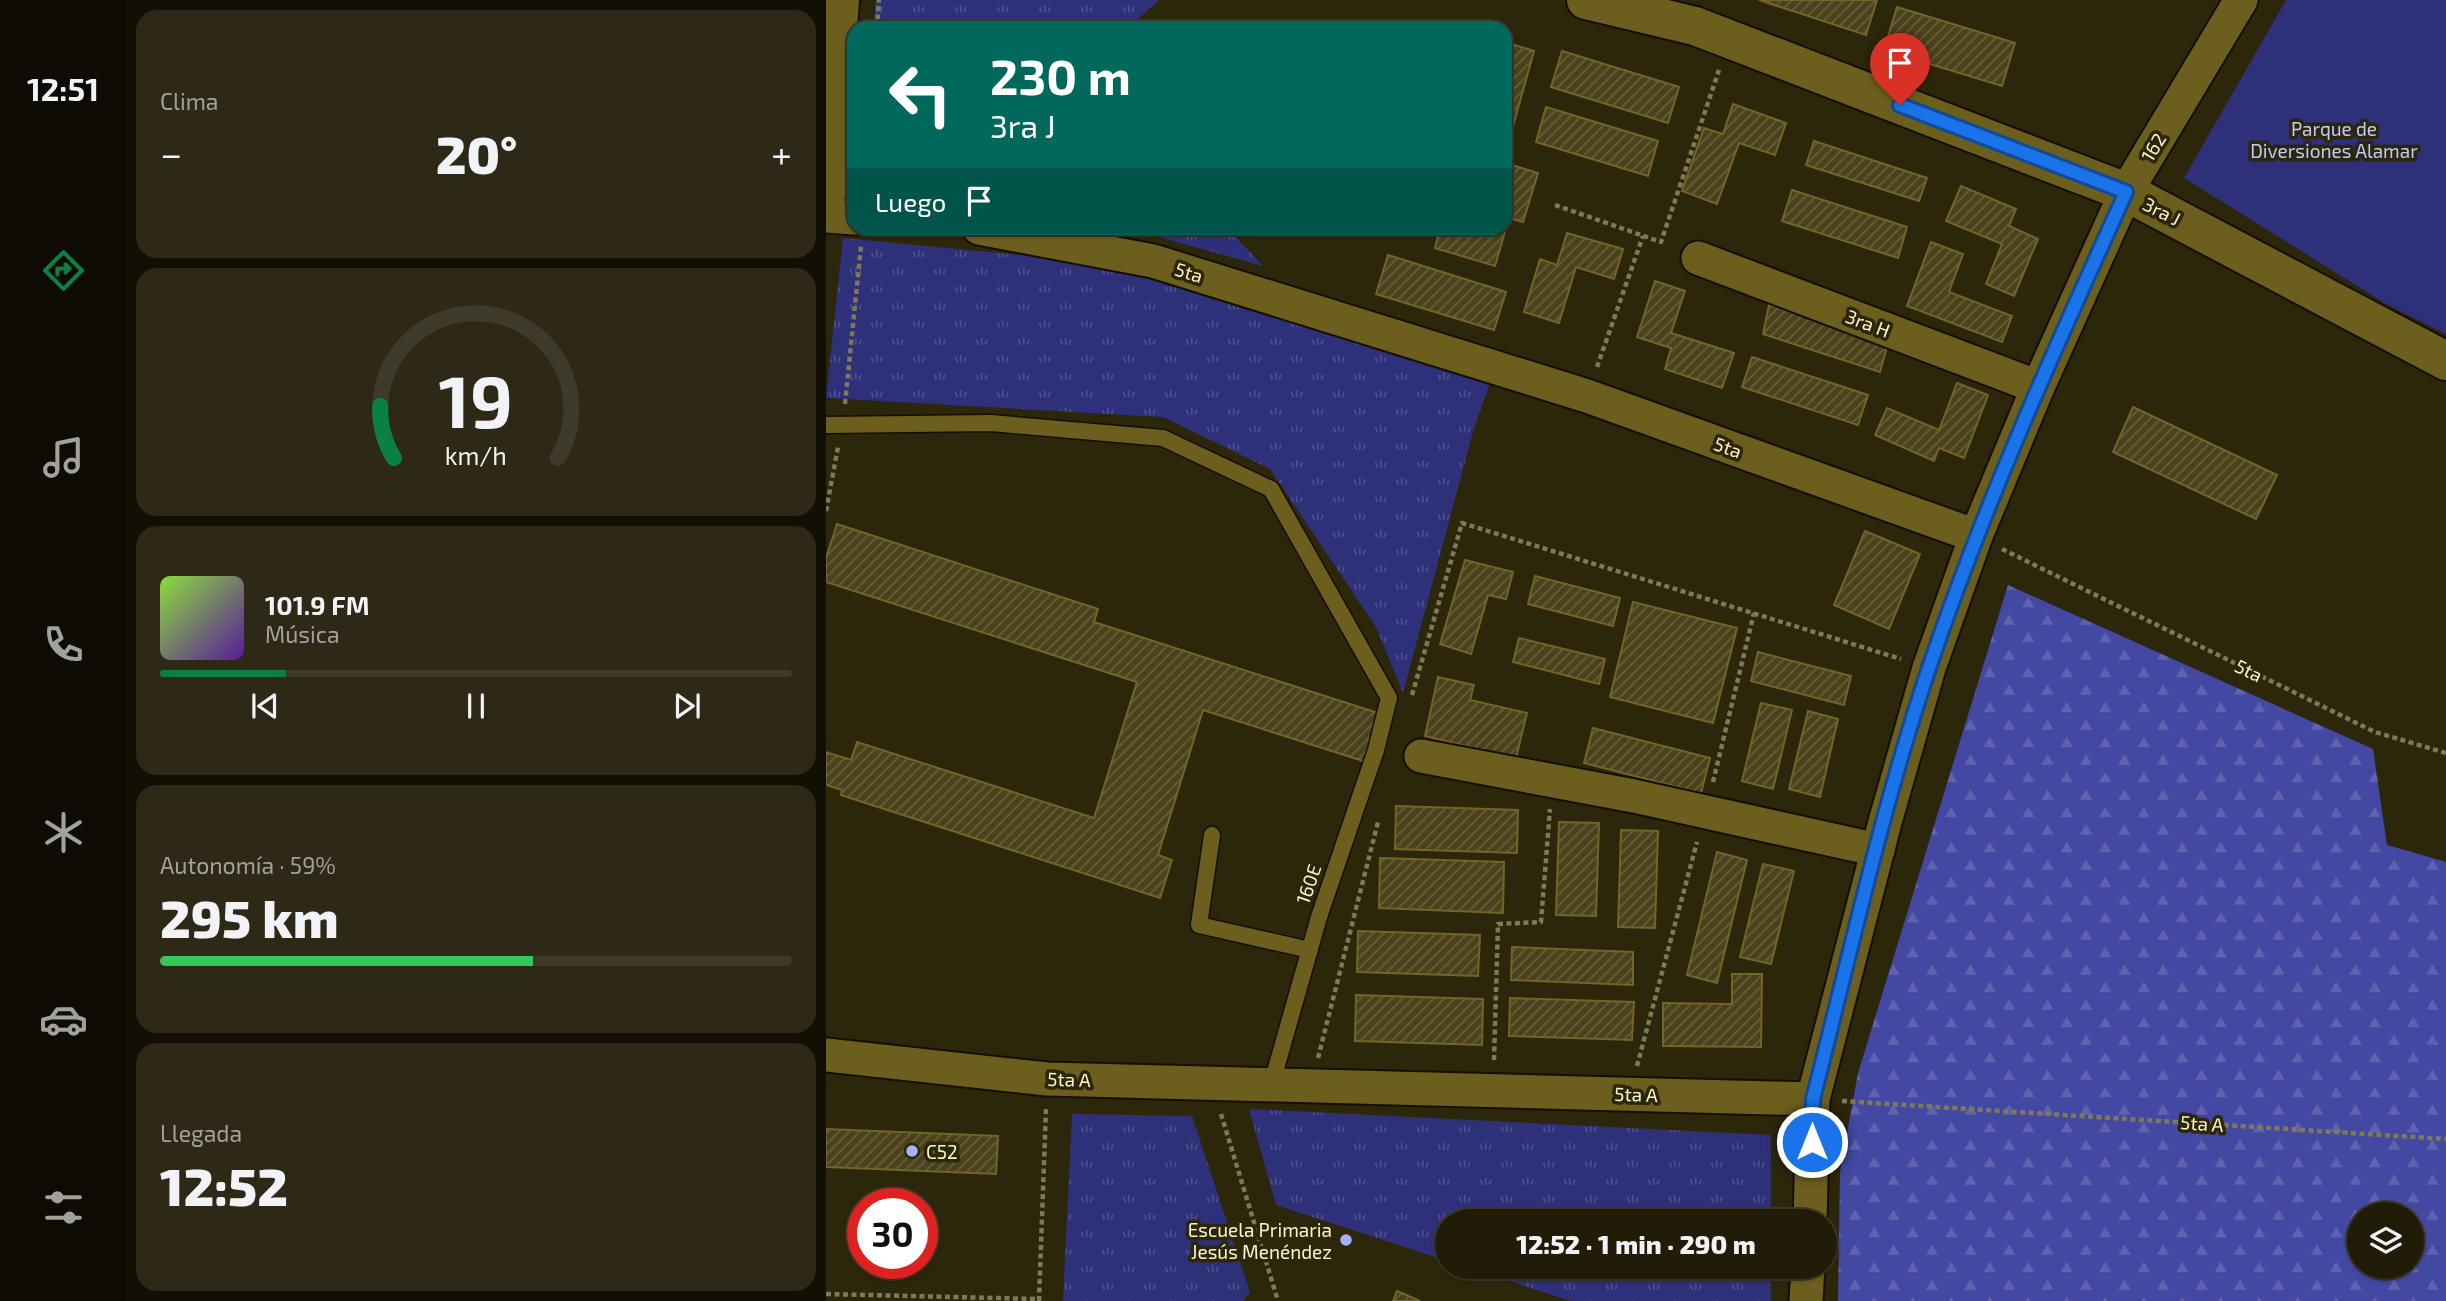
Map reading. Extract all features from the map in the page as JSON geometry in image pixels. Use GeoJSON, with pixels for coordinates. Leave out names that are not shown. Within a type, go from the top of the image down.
{"type":"FeatureCollection","features":[{"type":"Feature","properties":{"kind":"street"},"geometry":{"type":"LineString","coordinates":[[826,195],[840,0]]}},
{"type":"Feature","properties":{"kind":"street","name":"3ra J"},"geometry":{"type":"LineString","coordinates":[[1586,0],[1695,26],[2126,192],[2446,361]]}},
{"type":"Feature","properties":{"kind":"street","name":"162"},"geometry":{"type":"LineString","coordinates":[[1810,1209],[1813,1099],[1929,668],[1976,536],[2038,387],[2126,192],[2241,0]]}},
{"type":"Feature","properties":{"kind":"street"},"geometry":{"type":"LineString","coordinates":[[826,216],[847,225]]}},
{"type":"Feature","properties":{"kind":"street","name":"5ta"},"geometry":{"type":"LineString","coordinates":[[1016,235],[1153,261],[1587,396],[1976,536]]}},
{"type":"Feature","properties":{"kind":"street","name":"3ra H"},"geometry":{"type":"LineString","coordinates":[[1698,258],[2038,387]]}},
{"type":"Feature","properties":{"kind":"street"},"geometry":{"type":"LineString","coordinates":[[1421,756],[1706,812],[1878,850]]}},
{"type":"Feature","properties":{"kind":"street","name":"5ta A"},"geometry":{"type":"LineString","coordinates":[[826,1055],[1047,1079],[1813,1099]]}},
{"type":"Feature","properties":{"kind":"street"},"geometry":{"type":"LineString","coordinates":[[1805,1301],[1807,1279]]}},
{"type":"Feature","properties":{"kind":"lane","name":"160E"},"geometry":{"type":"LineString","coordinates":[[834,425],[991,424],[1163,438],[1271,489],[1389,698],[1376,750],[1310,950],[1271,1086]]}},
{"type":"Feature","properties":{"kind":"lane"},"geometry":{"type":"LineString","coordinates":[[1212,835],[1199,925],[1310,950]]}},
{"type":"Feature","properties":{"kind":"path"},"geometry":{"type":"LineString","coordinates":[[878,21],[879,0]]}},
{"type":"Feature","properties":{"kind":"path"},"geometry":{"type":"LineString","coordinates":[[1555,205],[1661,242],[1729,39]]}},
{"type":"Feature","properties":{"kind":"path"},"geometry":{"type":"LineString","coordinates":[[826,511],[857,235]]}},
{"type":"Feature","properties":{"kind":"path"},"geometry":{"type":"LineString","coordinates":[[1587,396],[1643,236]]}},
{"type":"Feature","properties":{"kind":"path"},"geometry":{"type":"LineString","coordinates":[[1410,702],[1462,523],[1929,668]]}},
{"type":"Feature","properties":{"kind":"path","name":"5ta"},"geometry":{"type":"LineString","coordinates":[[1976,536],[2375,732],[2446,753]]}},
{"type":"Feature","properties":{"kind":"path"},"geometry":{"type":"LineString","coordinates":[[1629,1094],[1706,812],[1754,613]]}},
{"type":"Feature","properties":{"kind":"path"},"geometry":{"type":"LineString","coordinates":[[1493,1090],[1498,924],[1541,922],[1552,781]]}},
{"type":"Feature","properties":{"kind":"path"},"geometry":{"type":"LineString","coordinates":[[1311,1084],[1378,819]]}},
{"type":"Feature","properties":{"kind":"path"},"geometry":{"type":"LineString","coordinates":[[826,1294],[1039,1300],[1047,1079]]}},
{"type":"Feature","properties":{"kind":"path"},"geometry":{"type":"LineString","coordinates":[[1212,1083],[1278,1301]]}},
{"type":"Feature","properties":{"kind":"path","name":"5ta A"},"geometry":{"type":"LineString","coordinates":[[1813,1099],[2446,1139]]}},
{"type":"Feature","properties":{"kind":"green space"},"geometry":{"type":"Polygon","coordinates":[[[876,0],[1159,0],[1136,21],[874,21],[876,0]]]}},
{"type":"Feature","properties":{"kind":"green space","name":"Parque de Diversiones Alamar"},"geometry":{"type":"Polygon","coordinates":[[[2286,0],[2446,0],[2446,334],[2386,304],[2184,178],[2286,0]]]}},
{"type":"Feature","properties":{"kind":"green space"},"geometry":{"type":"Polygon","coordinates":[[[1152,235],[1234,235],[1263,266],[1152,235]]]}},
{"type":"Feature","properties":{"kind":"green space"},"geometry":{"type":"Polygon","coordinates":[[[843,238],[1137,266],[1497,364],[1474,428],[1403,693],[1376,627],[1270,469],[1163,417],[826,398],[843,238]]]}},
{"type":"Feature","properties":{"kind":"green space"},"geometry":{"type":"Polygon","coordinates":[[[2008,585],[2373,749],[2387,845],[2446,862],[2446,1301],[1838,1301],[1840,1172],[1858,1073],[2008,585]]]}},
{"type":"Feature","properties":{"kind":"green space"},"geometry":{"type":"Polygon","coordinates":[[[1249,1109],[1771,1135],[1771,1209],[1435,1209],[1435,1257],[1276,1205],[1249,1109]]]}},
{"type":"Feature","properties":{"kind":"green space"},"geometry":{"type":"Polygon","coordinates":[[[1072,1114],[1192,1116],[1250,1292],[1243,1301],[1063,1301],[1072,1114]]]}},
{"type":"Feature","properties":{"kind":"green space"},"geometry":{"type":"Polygon","coordinates":[[[1504,1279],[1771,1279],[1771,1301],[1571,1301],[1504,1279]]]}},
{"type":"Feature","properties":{"kind":"building"},"geometry":{"type":"Polygon","coordinates":[[[1759,0],[1877,0],[1866,35],[1759,0]]]}},
{"type":"Feature","properties":{"kind":"building"},"geometry":{"type":"Polygon","coordinates":[[[1897,7],[2015,43],[2002,86],[1884,50],[1897,7]]]}},
{"type":"Feature","properties":{"kind":"building"},"geometry":{"type":"Polygon","coordinates":[[[1512,44],[1534,51],[1512,130],[1512,44]]]}},
{"type":"Feature","properties":{"kind":"building"},"geometry":{"type":"Polygon","coordinates":[[[1562,51],[1679,87],[1668,123],[1551,87],[1562,51]]]}},
{"type":"Feature","properties":{"kind":"building"},"geometry":{"type":"Polygon","coordinates":[[[1733,104],[1786,123],[1775,155],[1739,143],[1717,204],[1682,191],[1704,128],[1723,134],[1733,104]]]}},
{"type":"Feature","properties":{"kind":"building"},"geometry":{"type":"Polygon","coordinates":[[[1546,107],[1658,141],[1648,176],[1536,142],[1546,107]]]}},
{"type":"Feature","properties":{"kind":"building"},"geometry":{"type":"Polygon","coordinates":[[[1814,141],[1927,178],[1919,201],[1806,165],[1814,141]]]}},
{"type":"Feature","properties":{"kind":"building"},"geometry":{"type":"Polygon","coordinates":[[[1512,165],[1538,173],[1523,222],[1512,219],[1512,165]]]}},
{"type":"Feature","properties":{"kind":"building"},"geometry":{"type":"Polygon","coordinates":[[[1961,186],[2016,209],[2009,226],[2038,239],[2014,296],[1986,284],[2002,244],[1946,221],[1961,186]]]}},
{"type":"Feature","properties":{"kind":"building"},"geometry":{"type":"Polygon","coordinates":[[[1792,190],[1907,227],[1898,258],[1782,221],[1792,190]]]}},
{"type":"Feature","properties":{"kind":"building"},"geometry":{"type":"Polygon","coordinates":[[[1567,233],[1623,249],[1614,279],[1576,267],[1559,323],[1524,312],[1540,259],[1557,265],[1567,233]]]}},
{"type":"Feature","properties":{"kind":"building"},"geometry":{"type":"Polygon","coordinates":[[[1438,235],[1504,235],[1495,266],[1435,248],[1438,235]]]}},
{"type":"Feature","properties":{"kind":"building"},"geometry":{"type":"Polygon","coordinates":[[[1931,242],[1963,254],[1949,292],[2012,316],[2002,342],[1907,306],[1931,242]]]}},
{"type":"Feature","properties":{"kind":"building"},"geometry":{"type":"Polygon","coordinates":[[[1388,255],[1506,292],[1494,330],[1376,294],[1388,255]]]}},
{"type":"Feature","properties":{"kind":"building"},"geometry":{"type":"Polygon","coordinates":[[[1655,281],[1685,291],[1671,333],[1734,353],[1722,388],[1665,369],[1671,348],[1637,337],[1655,281]]]}},
{"type":"Feature","properties":{"kind":"building"},"geometry":{"type":"Polygon","coordinates":[[[1769,305],[1888,343],[1880,372],[1763,334],[1769,305]]]}},
{"type":"Feature","properties":{"kind":"building"},"geometry":{"type":"Polygon","coordinates":[[[1752,357],[1868,395],[1858,425],[1742,387],[1752,357]]]}},
{"type":"Feature","properties":{"kind":"building"},"geometry":{"type":"Polygon","coordinates":[[[1957,383],[1988,395],[1964,458],[1939,448],[1934,461],[1875,435],[1887,408],[1939,430],[1957,383]]]}},
{"type":"Feature","properties":{"kind":"building"},"geometry":{"type":"Polygon","coordinates":[[[2133,407],[2277,475],[2256,519],[2113,452],[2133,407]]]}},
{"type":"Feature","properties":{"kind":"building"},"geometry":{"type":"Polygon","coordinates":[[[837,524],[1098,609],[1094,622],[1381,714],[1366,762],[1203,710],[1158,855],[1172,860],[1160,898],[841,795],[842,790],[826,785],[826,752],[851,760],[857,742],[1094,818],[1137,682],[826,582],[826,558],[837,524]]]}},
{"type":"Feature","properties":{"kind":"building"},"geometry":{"type":"Polygon","coordinates":[[[1865,531],[1920,554],[1889,629],[1834,605],[1865,531]]]}},
{"type":"Feature","properties":{"kind":"building"},"geometry":{"type":"Polygon","coordinates":[[[1465,560],[1513,572],[1506,599],[1488,595],[1471,654],[1440,644],[1465,560]]]}},
{"type":"Feature","properties":{"kind":"building"},"geometry":{"type":"Polygon","coordinates":[[[1535,576],[1620,598],[1613,626],[1528,604],[1535,576]]]}},
{"type":"Feature","properties":{"kind":"building"},"geometry":{"type":"Polygon","coordinates":[[[1633,602],[1737,628],[1713,723],[1610,697],[1633,602]]]}},
{"type":"Feature","properties":{"kind":"building"},"geometry":{"type":"Polygon","coordinates":[[[1519,638],[1605,659],[1599,684],[1513,662],[1519,638]]]}},
{"type":"Feature","properties":{"kind":"building"},"geometry":{"type":"Polygon","coordinates":[[[1758,652],[1851,676],[1844,705],[1751,681],[1758,652]]]}},
{"type":"Feature","properties":{"kind":"building"},"geometry":{"type":"Polygon","coordinates":[[[1438,677],[1474,685],[1470,700],[1527,713],[1516,758],[1425,736],[1438,677]]]}},
{"type":"Feature","properties":{"kind":"building"},"geometry":{"type":"Polygon","coordinates":[[[1761,703],[1792,710],[1773,789],[1742,781],[1761,703]]]}},
{"type":"Feature","properties":{"kind":"building"},"geometry":{"type":"Polygon","coordinates":[[[1808,711],[1838,719],[1820,797],[1789,789],[1808,711]]]}},
{"type":"Feature","properties":{"kind":"building"},"geometry":{"type":"Polygon","coordinates":[[[1593,728],[1710,758],[1701,793],[1584,763],[1593,728]]]}},
{"type":"Feature","properties":{"kind":"building"},"geometry":{"type":"Polygon","coordinates":[[[1396,806],[1518,810],[1517,853],[1395,849],[1396,806]]]}},
{"type":"Feature","properties":{"kind":"building"},"geometry":{"type":"Polygon","coordinates":[[[1559,822],[1599,823],[1596,916],[1556,915],[1559,822]]]}},
{"type":"Feature","properties":{"kind":"building"},"geometry":{"type":"Polygon","coordinates":[[[1621,830],[1658,831],[1655,928],[1618,927],[1621,830]]]}},
{"type":"Feature","properties":{"kind":"building"},"geometry":{"type":"Polygon","coordinates":[[[1717,852],[1747,860],[1717,983],[1687,975],[1717,852]]]}},
{"type":"Feature","properties":{"kind":"building"},"geometry":{"type":"Polygon","coordinates":[[[1380,858],[1504,862],[1503,913],[1379,908],[1380,858]]]}},
{"type":"Feature","properties":{"kind":"building"},"geometry":{"type":"Polygon","coordinates":[[[1763,864],[1794,871],[1771,964],[1740,957],[1763,864]]]}},
{"type":"Feature","properties":{"kind":"building"},"geometry":{"type":"Polygon","coordinates":[[[1358,931],[1480,935],[1478,976],[1357,972],[1358,931]]]}},
{"type":"Feature","properties":{"kind":"building"},"geometry":{"type":"Polygon","coordinates":[[[1512,947],[1633,952],[1633,985],[1511,980],[1512,947]]]}},
{"type":"Feature","properties":{"kind":"building"},"geometry":{"type":"Polygon","coordinates":[[[1732,974],[1762,974],[1761,1047],[1663,1046],[1663,1003],[1732,1004],[1732,974]]]}},
{"type":"Feature","properties":{"kind":"building"},"geometry":{"type":"Polygon","coordinates":[[[1356,995],[1483,999],[1482,1045],[1355,1041],[1356,995]]]}},
{"type":"Feature","properties":{"kind":"building"},"geometry":{"type":"Polygon","coordinates":[[[1510,998],[1634,1002],[1632,1040],[1509,1036],[1510,998]]]}},
{"type":"Feature","properties":{"kind":"building","name":"C52"},"geometry":{"type":"Polygon","coordinates":[[[826,1129],[998,1136],[996,1174],[826,1167],[826,1129]]]}},
{"type":"Feature","properties":{"kind":"building"},"geometry":{"type":"Polygon","coordinates":[[[1397,1291],[1420,1301],[1393,1301],[1397,1291]]]}},
{"type":"Feature","properties":{"kind":"place","name":"C52"},"geometry":{"type":"Point","coordinates":[912,1151]}},
{"type":"Feature","properties":{"kind":"place","name":"Escuela Primaria Jesús Menéndez"},"geometry":{"type":"Point","coordinates":[1346,1240]}},
{"type":"Feature","properties":{"kind":"route"},"geometry":{"type":"LineString","coordinates":[[1812,1142],[1813,1099],[1885,822],[1929,668],[1986,511],[2038,387],[2126,192],[1900,105]]}}]}
